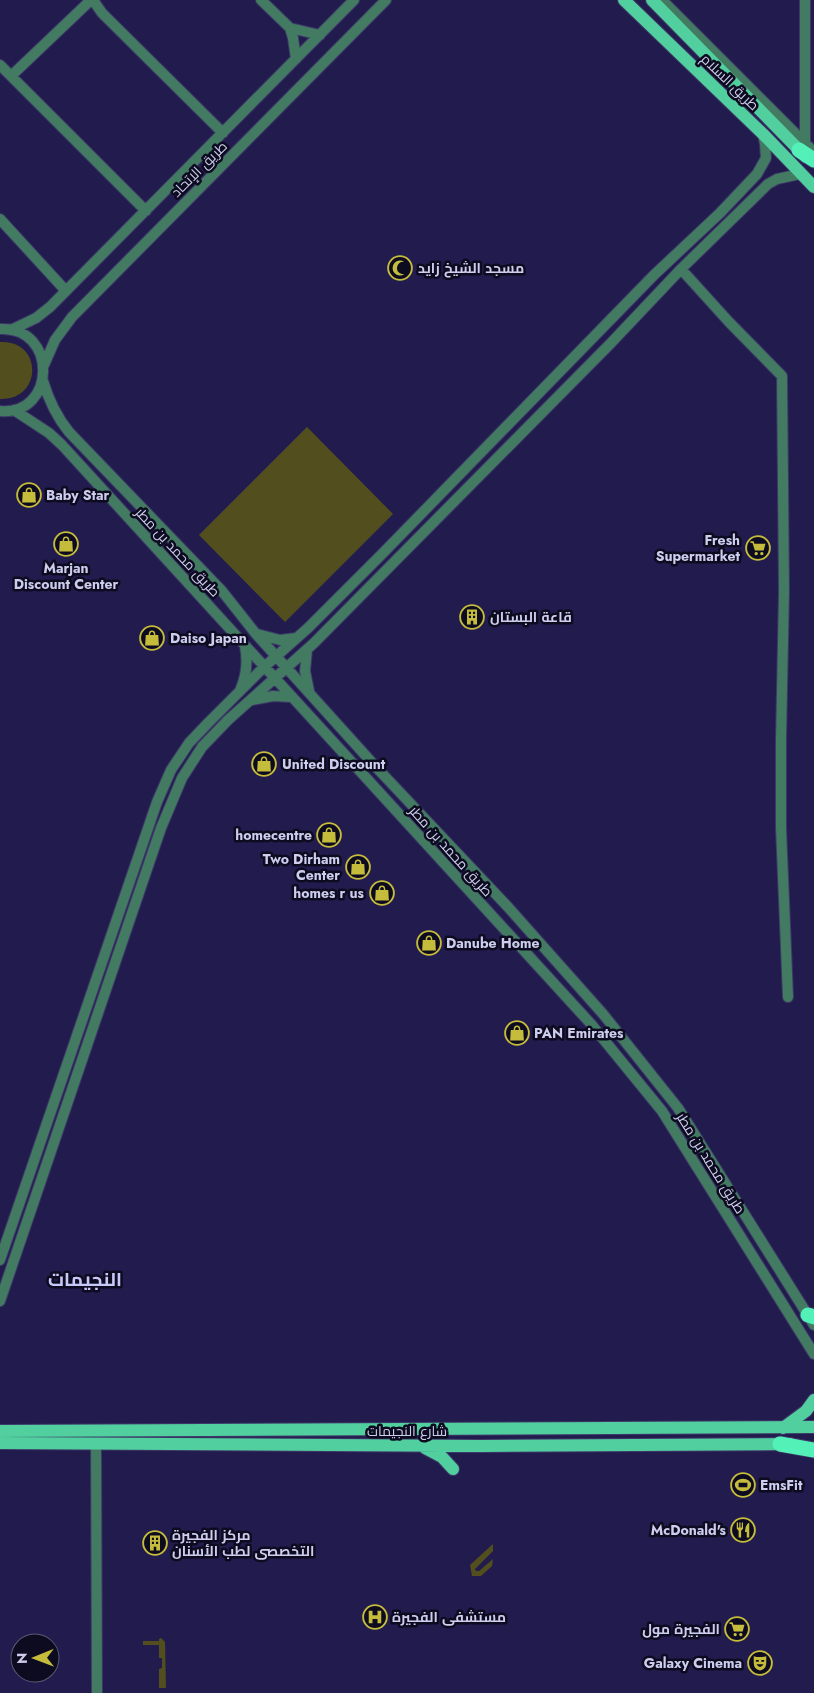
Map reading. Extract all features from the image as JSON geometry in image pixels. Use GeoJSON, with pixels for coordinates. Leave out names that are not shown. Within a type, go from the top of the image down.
{"type":"FeatureCollection","features":[{"type":"Feature","properties":{"kind":"highway"},"geometry":{"type":"LineString","coordinates":[[806,149],[814,160]]}},
{"type":"Feature","properties":{"kind":"highway"},"geometry":{"type":"LineString","coordinates":[[780,1444],[814,1450]]}},
{"type":"Feature","properties":{"kind":"main road","name":"طريق السلام"},"geometry":{"type":"LineString","coordinates":[[624,0],[763,134],[814,187]]}},
{"type":"Feature","properties":{"kind":"main road","name":"طريق السلام"},"geometry":{"type":"LineString","coordinates":[[652,0],[689,32],[806,149],[814,165]]}},
{"type":"Feature","properties":{"kind":"main road"},"geometry":{"type":"LineString","coordinates":[[782,1428],[806,1411],[814,1400]]}},
{"type":"Feature","properties":{"kind":"main road","name":"شارع النجيمات"},"geometry":{"type":"LineString","coordinates":[[0,1431],[814,1427]]}},
{"type":"Feature","properties":{"kind":"main road","name":"شارع النجيمات"},"geometry":{"type":"LineString","coordinates":[[0,1443],[420,1446],[814,1443]]}},
{"type":"Feature","properties":{"kind":"main road"},"geometry":{"type":"LineString","coordinates":[[420,1446],[435,1452],[453,1470]]}},
{"type":"Feature","properties":{"kind":"street"},"geometry":{"type":"LineString","coordinates":[[11,76],[92,0],[102,13],[223,133]]}},
{"type":"Feature","properties":{"kind":"street"},"geometry":{"type":"LineString","coordinates":[[261,0],[290,28],[320,36]]}},
{"type":"Feature","properties":{"kind":"street","name":"طريق اﻹتحاد"},"geometry":{"type":"LineString","coordinates":[[11,330],[40,315],[50,307],[354,0]]}},
{"type":"Feature","properties":{"kind":"street","name":"طريق اﻹتحاد"},"geometry":{"type":"LineString","coordinates":[[44,365],[55,340],[72,317],[386,0]]}},
{"type":"Feature","properties":{"kind":"street"},"geometry":{"type":"LineString","coordinates":[[662,0],[689,32]]}},
{"type":"Feature","properties":{"kind":"street"},"geometry":{"type":"LineString","coordinates":[[805,0],[804,126],[806,149]]}},
{"type":"Feature","properties":{"kind":"street"},"geometry":{"type":"LineString","coordinates":[[290,28],[296,59]]}},
{"type":"Feature","properties":{"kind":"street"},"geometry":{"type":"LineString","coordinates":[[0,65],[146,211]]}},
{"type":"Feature","properties":{"kind":"street"},"geometry":{"type":"LineString","coordinates":[[0,1260],[157,802],[171,770],[189,743],[379,557],[654,276],[757,174],[763,166],[766,151],[763,134]]}},
{"type":"Feature","properties":{"kind":"street"},"geometry":{"type":"LineString","coordinates":[[0,1300],[161,828],[182,778],[202,747],[307,650],[722,228],[768,184],[777,178],[800,174]]}},
{"type":"Feature","properties":{"kind":"street"},"geometry":{"type":"LineString","coordinates":[[716,216],[725,216],[726,222],[722,228]]}},
{"type":"Feature","properties":{"kind":"street"},"geometry":{"type":"LineString","coordinates":[[0,219],[66,291]]}},
{"type":"Feature","properties":{"kind":"street"},"geometry":{"type":"LineString","coordinates":[[681,269],[782,376],[784,591],[781,828],[788,997]]}},
{"type":"Feature","properties":{"kind":"street"},"geometry":{"type":"LineString","coordinates":[[0,329],[11,330],[27,336],[42,357],[44,365],[43,382],[35,396],[29,402],[14,410],[0,411]]}},
{"type":"Feature","properties":{"kind":"street"},"geometry":{"type":"LineString","coordinates":[[590,342],[590,351],[596,357]]}},
{"type":"Feature","properties":{"kind":"street","name":"طريق محمد بن مطر"},"geometry":{"type":"LineString","coordinates":[[43,382],[52,407],[59,420],[69,432],[222,591],[256,634],[508,907],[603,1014],[678,1108],[812,1319]]}},
{"type":"Feature","properties":{"kind":"street","name":"طريق محمد بن مطر"},"geometry":{"type":"LineString","coordinates":[[14,410],[49,433],[62,445],[591,1024],[662,1111],[814,1354]]}},
{"type":"Feature","properties":{"kind":"street"},"geometry":{"type":"LineString","coordinates":[[503,432],[510,436],[504,449]]}},
{"type":"Feature","properties":{"kind":"street"},"geometry":{"type":"LineString","coordinates":[[379,557],[377,569],[384,572]]}},
{"type":"Feature","properties":{"kind":"street"},"geometry":{"type":"LineString","coordinates":[[256,634],[280,640],[297,638]]}},
{"type":"Feature","properties":{"kind":"street"},"geometry":{"type":"LineString","coordinates":[[240,691],[247,671],[245,645]]}},
{"type":"Feature","properties":{"kind":"street"},"geometry":{"type":"LineString","coordinates":[[307,650],[305,671],[309,692]]}},
{"type":"Feature","properties":{"kind":"street"},"geometry":{"type":"LineString","coordinates":[[249,702],[273,696],[291,697]]}},
{"type":"Feature","properties":{"kind":"street"},"geometry":{"type":"LineString","coordinates":[[96,1443],[97,1693]]}},
{"type":"Feature","properties":{"kind":"shaded area"},"geometry":{"type":"Polygon","coordinates":[[[0,342],[14,344],[24,350],[30,359],[32,370],[30,381],[24,391],[14,397],[0,399],[0,342]]]}},
{"type":"Feature","properties":{"kind":"shaded area"},"geometry":{"type":"Polygon","coordinates":[[[307,427],[393,514],[285,622],[199,535],[307,427]]]}},
{"type":"Feature","properties":{"kind":"shaded area"},"geometry":{"type":"Polygon","coordinates":[[[493,1544],[493,1551],[475,1569],[479,1571],[493,1559],[492,1566],[481,1576],[472,1576],[470,1565],[493,1544]]]}},
{"type":"Feature","properties":{"kind":"shaded area"},"geometry":{"type":"Polygon","coordinates":[[[161,1638],[165,1642],[166,1688],[159,1688],[159,1669],[162,1668],[162,1658],[159,1658],[159,1645],[143,1645],[143,1641],[159,1641],[161,1638]]]}},
{"type":"Feature","properties":{"kind":"place","name":"مسجد الشيخ زايد"},"geometry":{"type":"Point","coordinates":[400,268]}},
{"type":"Feature","properties":{"kind":"place","name":"Baby Star"},"geometry":{"type":"Point","coordinates":[29,495]}},
{"type":"Feature","properties":{"kind":"place","name":"Marjan Discount Center"},"geometry":{"type":"Point","coordinates":[66,544]}},
{"type":"Feature","properties":{"kind":"place","name":"Fresh Supermarket"},"geometry":{"type":"Point","coordinates":[758,548]}},
{"type":"Feature","properties":{"kind":"place","name":"قاعة البستان"},"geometry":{"type":"Point","coordinates":[472,617]}},
{"type":"Feature","properties":{"kind":"place","name":"Daiso Japan"},"geometry":{"type":"Point","coordinates":[152,638]}},
{"type":"Feature","properties":{"kind":"place","name":"United Discount"},"geometry":{"type":"Point","coordinates":[264,764]}},
{"type":"Feature","properties":{"kind":"place","name":"homecentre"},"geometry":{"type":"Point","coordinates":[329,835]}},
{"type":"Feature","properties":{"kind":"place","name":"Two Dirham Center"},"geometry":{"type":"Point","coordinates":[358,867]}},
{"type":"Feature","properties":{"kind":"place","name":"homes r us"},"geometry":{"type":"Point","coordinates":[382,893]}},
{"type":"Feature","properties":{"kind":"place","name":"Danube Home"},"geometry":{"type":"Point","coordinates":[429,943]}},
{"type":"Feature","properties":{"kind":"place","name":"PAN Emirates"},"geometry":{"type":"Point","coordinates":[517,1033]}},
{"type":"Feature","properties":{"kind":"place","name":"EmsFit"},"geometry":{"type":"Point","coordinates":[743,1485]}},
{"type":"Feature","properties":{"kind":"place","name":"McDonald's"},"geometry":{"type":"Point","coordinates":[743,1530]}},
{"type":"Feature","properties":{"kind":"place","name":"مركز الفجيرة التخصصى لطب الأسنان"},"geometry":{"type":"Point","coordinates":[155,1543]}},
{"type":"Feature","properties":{"kind":"place","name":"مستشفى الفجيرة"},"geometry":{"type":"Point","coordinates":[375,1617]}},
{"type":"Feature","properties":{"kind":"place","name":"الفجيرة مول"},"geometry":{"type":"Point","coordinates":[737,1629]}},
{"type":"Feature","properties":{"kind":"place","name":"Galaxy Cinema"},"geometry":{"type":"Point","coordinates":[760,1663]}},
{"type":"Feature","properties":{"kind":"district","name":"النجيمات"},"geometry":{"type":"Point","coordinates":[85,1279]}}]}
